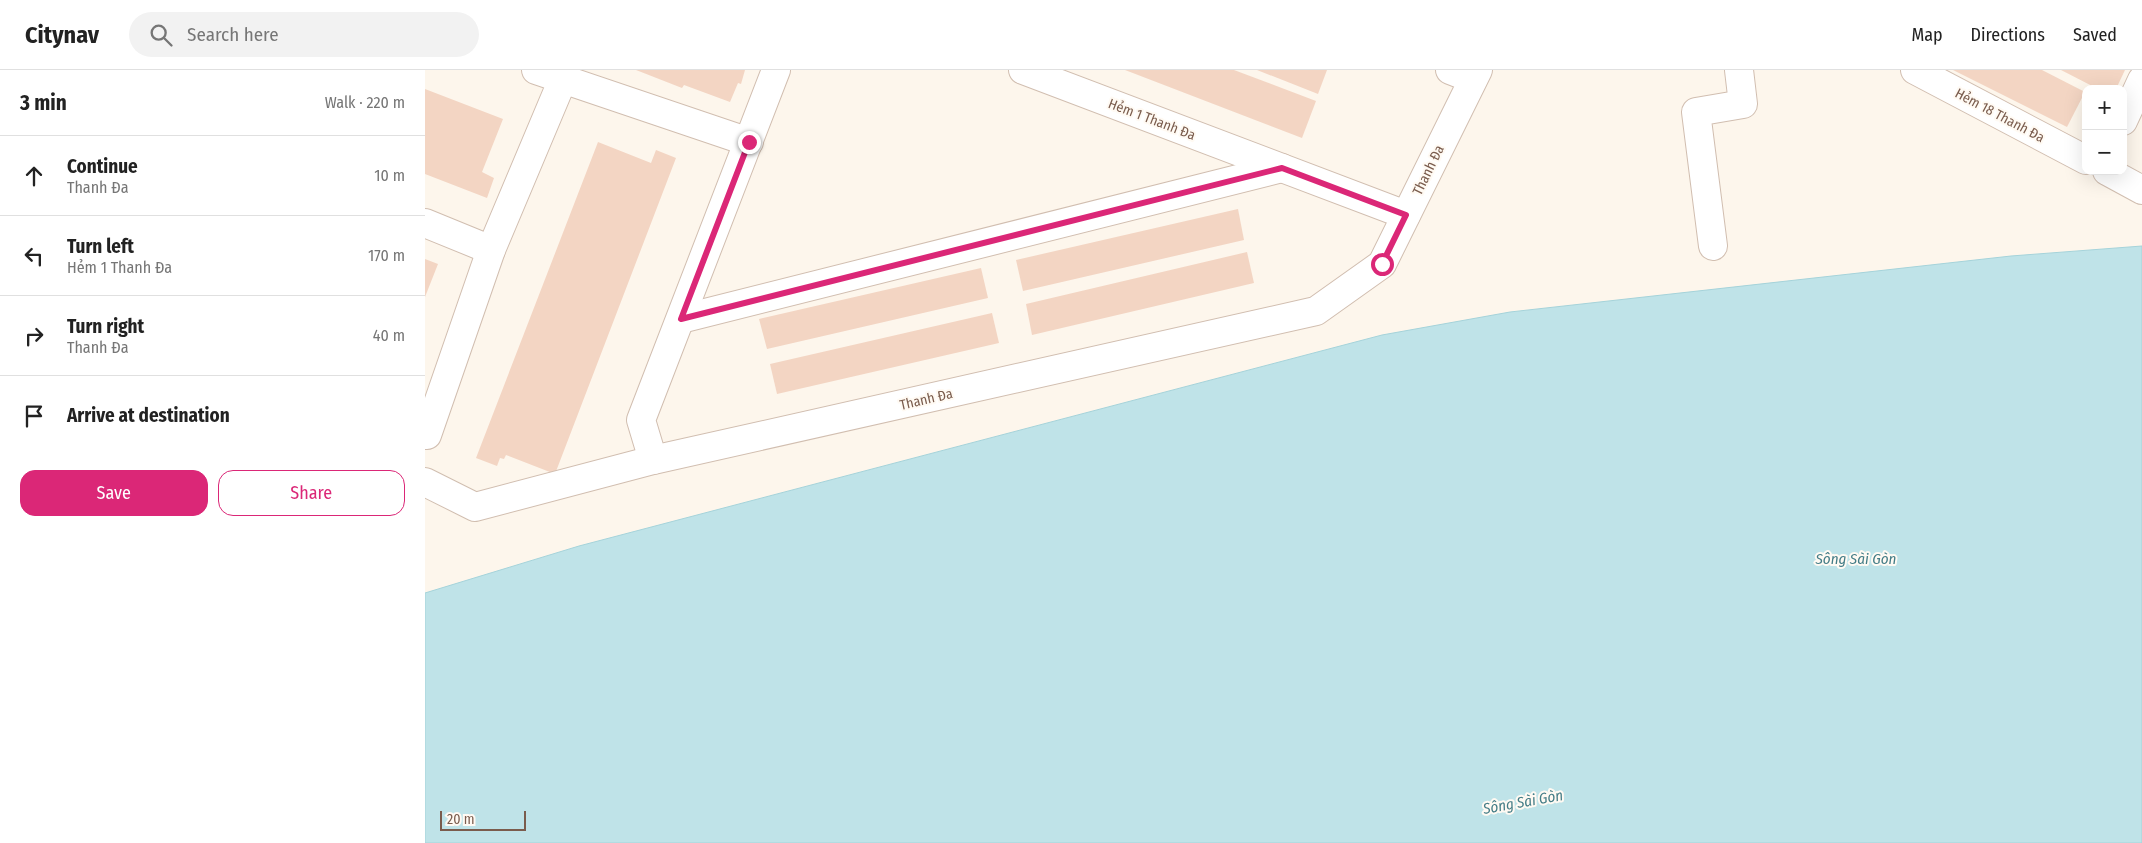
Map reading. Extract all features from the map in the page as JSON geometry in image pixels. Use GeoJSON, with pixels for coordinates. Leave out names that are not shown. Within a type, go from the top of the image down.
{"type":"FeatureCollection","features":[{"type":"Feature","properties":{"kind":"street"},"geometry":{"type":"LineString","coordinates":[[536,70],[749,142]]}},
{"type":"Feature","properties":{"kind":"street"},"geometry":{"type":"LineString","coordinates":[[653,460],[641,420],[776,70]]}},
{"type":"Feature","properties":{"kind":"street","name":"Hẻm 1 Thanh Đa"},"geometry":{"type":"LineString","coordinates":[[1023,70],[1406,215]]}},
{"type":"Feature","properties":{"kind":"street"},"geometry":{"type":"LineString","coordinates":[[1713,246],[1696,112],[1743,104],[1739,70]]}},
{"type":"Feature","properties":{"kind":"street","name":"Hẻm 18 Thanh Đa"},"geometry":{"type":"LineString","coordinates":[[1915,70],[2082,158]]}},
{"type":"Feature","properties":{"kind":"street","name":"Thanh Đa"},"geometry":{"type":"LineString","coordinates":[[425,482],[475,507],[653,460],[1315,311],[1382,264],[1406,215],[1467,73]]}},
{"type":"Feature","properties":{"kind":"street"},"geometry":{"type":"LineString","coordinates":[[427,435],[491,250],[563,79]]}},
{"type":"Feature","properties":{"kind":"street"},"geometry":{"type":"LineString","coordinates":[[2127,112],[2142,80]]}},
{"type":"Feature","properties":{"kind":"street"},"geometry":{"type":"LineString","coordinates":[[681,319],[1282,168]]}},
{"type":"Feature","properties":{"kind":"street"},"geometry":{"type":"LineString","coordinates":[[2114,175],[2142,190]]}},
{"type":"Feature","properties":{"kind":"street"},"geometry":{"type":"LineString","coordinates":[[425,223],[491,250]]}},
{"type":"Feature","properties":{"kind":"water","name":"Sông Sài Gòn"},"geometry":{"type":"Polygon","coordinates":[[[2142,246],[2142,843],[425,843],[425,593],[579,546],[1382,335],[1510,312],[2011,256],[2142,246]]]}},
{"type":"Feature","properties":{"kind":"building"},"geometry":{"type":"Polygon","coordinates":[[[636,70],[745,70],[741,84],[738,83],[730,102],[684,85],[682,88],[636,70]]]}},
{"type":"Feature","properties":{"kind":"building"},"geometry":{"type":"Polygon","coordinates":[[[1125,70],[1234,70],[1316,101],[1302,138],[1125,70]]]}},
{"type":"Feature","properties":{"kind":"building"},"geometry":{"type":"Polygon","coordinates":[[[1257,70],[1327,70],[1318,94],[1257,70]]]}},
{"type":"Feature","properties":{"kind":"building"},"geometry":{"type":"Polygon","coordinates":[[[1953,70],[2042,70],[2082,90],[2082,98],[2067,127],[1953,70]]]}},
{"type":"Feature","properties":{"kind":"building"},"geometry":{"type":"Polygon","coordinates":[[[2061,70],[2125,70],[2118,85],[2090,85],[2061,70]]]}},
{"type":"Feature","properties":{"kind":"building"},"geometry":{"type":"Polygon","coordinates":[[[425,89],[503,119],[482,172],[494,178],[487,198],[425,174],[425,89]]]}},
{"type":"Feature","properties":{"kind":"building"},"geometry":{"type":"Polygon","coordinates":[[[598,142],[651,163],[656,150],[676,158],[555,474],[506,455],[504,459],[500,458],[497,466],[476,458],[598,142]]]}},
{"type":"Feature","properties":{"kind":"building"},"geometry":{"type":"Polygon","coordinates":[[[1238,209],[1244,240],[1023,291],[1016,260],[1238,209]]]}},
{"type":"Feature","properties":{"kind":"building"},"geometry":{"type":"Polygon","coordinates":[[[1247,252],[1254,283],[1032,335],[1026,304],[1247,252]]]}},
{"type":"Feature","properties":{"kind":"building"},"geometry":{"type":"Polygon","coordinates":[[[425,259],[438,264],[425,297],[425,259]]]}},
{"type":"Feature","properties":{"kind":"building"},"geometry":{"type":"Polygon","coordinates":[[[981,268],[988,298],[767,349],[759,319],[981,268]]]}},
{"type":"Feature","properties":{"kind":"building"},"geometry":{"type":"Polygon","coordinates":[[[992,313],[999,343],[777,394],[770,364],[992,313]]]}},
{"type":"Feature","properties":{"kind":"route"},"geometry":{"type":"LineString","coordinates":[[749,142],[681,319],[1282,168],[1406,215],[1382,264]]}}]}
